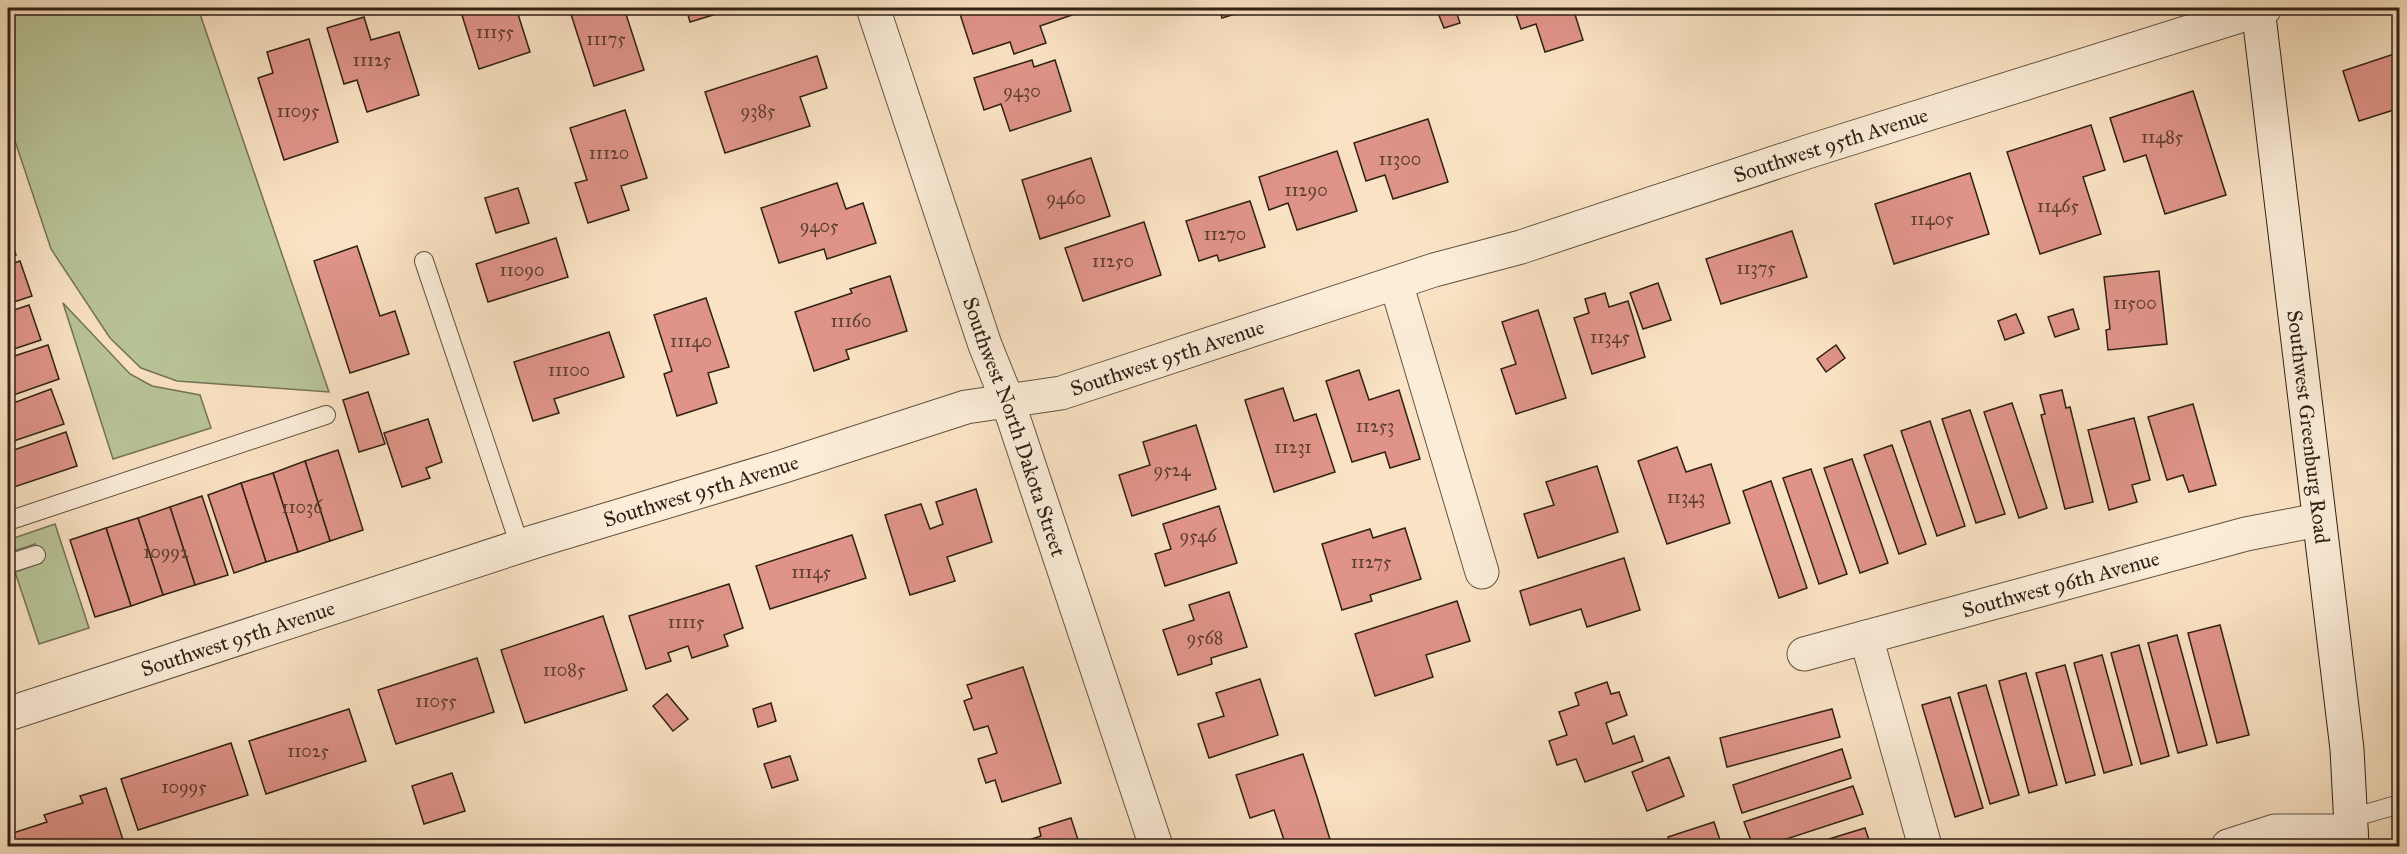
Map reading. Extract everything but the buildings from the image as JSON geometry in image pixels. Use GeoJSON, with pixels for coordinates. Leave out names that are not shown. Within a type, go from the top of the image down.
{"type":"FeatureCollection","features":[{"type":"Feature","properties":{"kind":"street","name":"Southwest North Dakota Street"},"geometry":{"type":"LineString","coordinates":[[873,8],[985,345],[1008,402],[1156,846]]}},
{"type":"Feature","properties":{"kind":"street","name":"Southwest 95th Avenue"},"geometry":{"type":"LineString","coordinates":[[8,714],[520,546],[781,467],[966,407],[1061,393],[1396,283],[1521,247],[1807,152],[2260,8]]}},
{"type":"Feature","properties":{"kind":"street","name":"Southwest Greenburg Road"},"geometry":{"type":"LineString","coordinates":[[2260,8],[2318,520],[2347,749],[2351,832]]}},
{"type":"Feature","properties":{"kind":"street"},"geometry":{"type":"LineString","coordinates":[[1396,283],[1482,572]]}},
{"type":"Feature","properties":{"kind":"street","name":"Southwest 96th Avenue"},"geometry":{"type":"LineString","coordinates":[[1804,654],[2246,534],[2318,520]]}},
{"type":"Feature","properties":{"kind":"street"},"geometry":{"type":"LineString","coordinates":[[1866,637],[1925,846]]}},
{"type":"Feature","properties":{"kind":"street"},"geometry":{"type":"LineString","coordinates":[[2228,846],[2275,831],[2351,832]]}},
{"type":"Feature","properties":{"kind":"lane"},"geometry":{"type":"LineString","coordinates":[[424,261],[520,546]]}},
{"type":"Feature","properties":{"kind":"lane"},"geometry":{"type":"LineString","coordinates":[[8,521],[326,415]]}},
{"type":"Feature","properties":{"kind":"lane"},"geometry":{"type":"LineString","coordinates":[[8,564],[36,555]]}},
{"type":"Feature","properties":{"kind":"lane"},"geometry":{"type":"LineString","coordinates":[[2351,832],[2400,804]]}},
{"type":"Feature","properties":{"kind":"green space"},"geometry":{"type":"Polygon","coordinates":[[[8,8],[198,8],[329,392],[177,381],[141,368],[110,338],[51,249],[8,120],[8,8]]]}},
{"type":"Feature","properties":{"kind":"green space"},"geometry":{"type":"Polygon","coordinates":[[[63,303],[130,374],[152,386],[200,395],[211,428],[113,459],[63,303]]]}},
{"type":"Feature","properties":{"kind":"green space"},"geometry":{"type":"Polygon","coordinates":[[[55,524],[89,628],[39,644],[15,572],[41,563],[35,544],[8,553],[8,540],[55,524]]]}}]}
